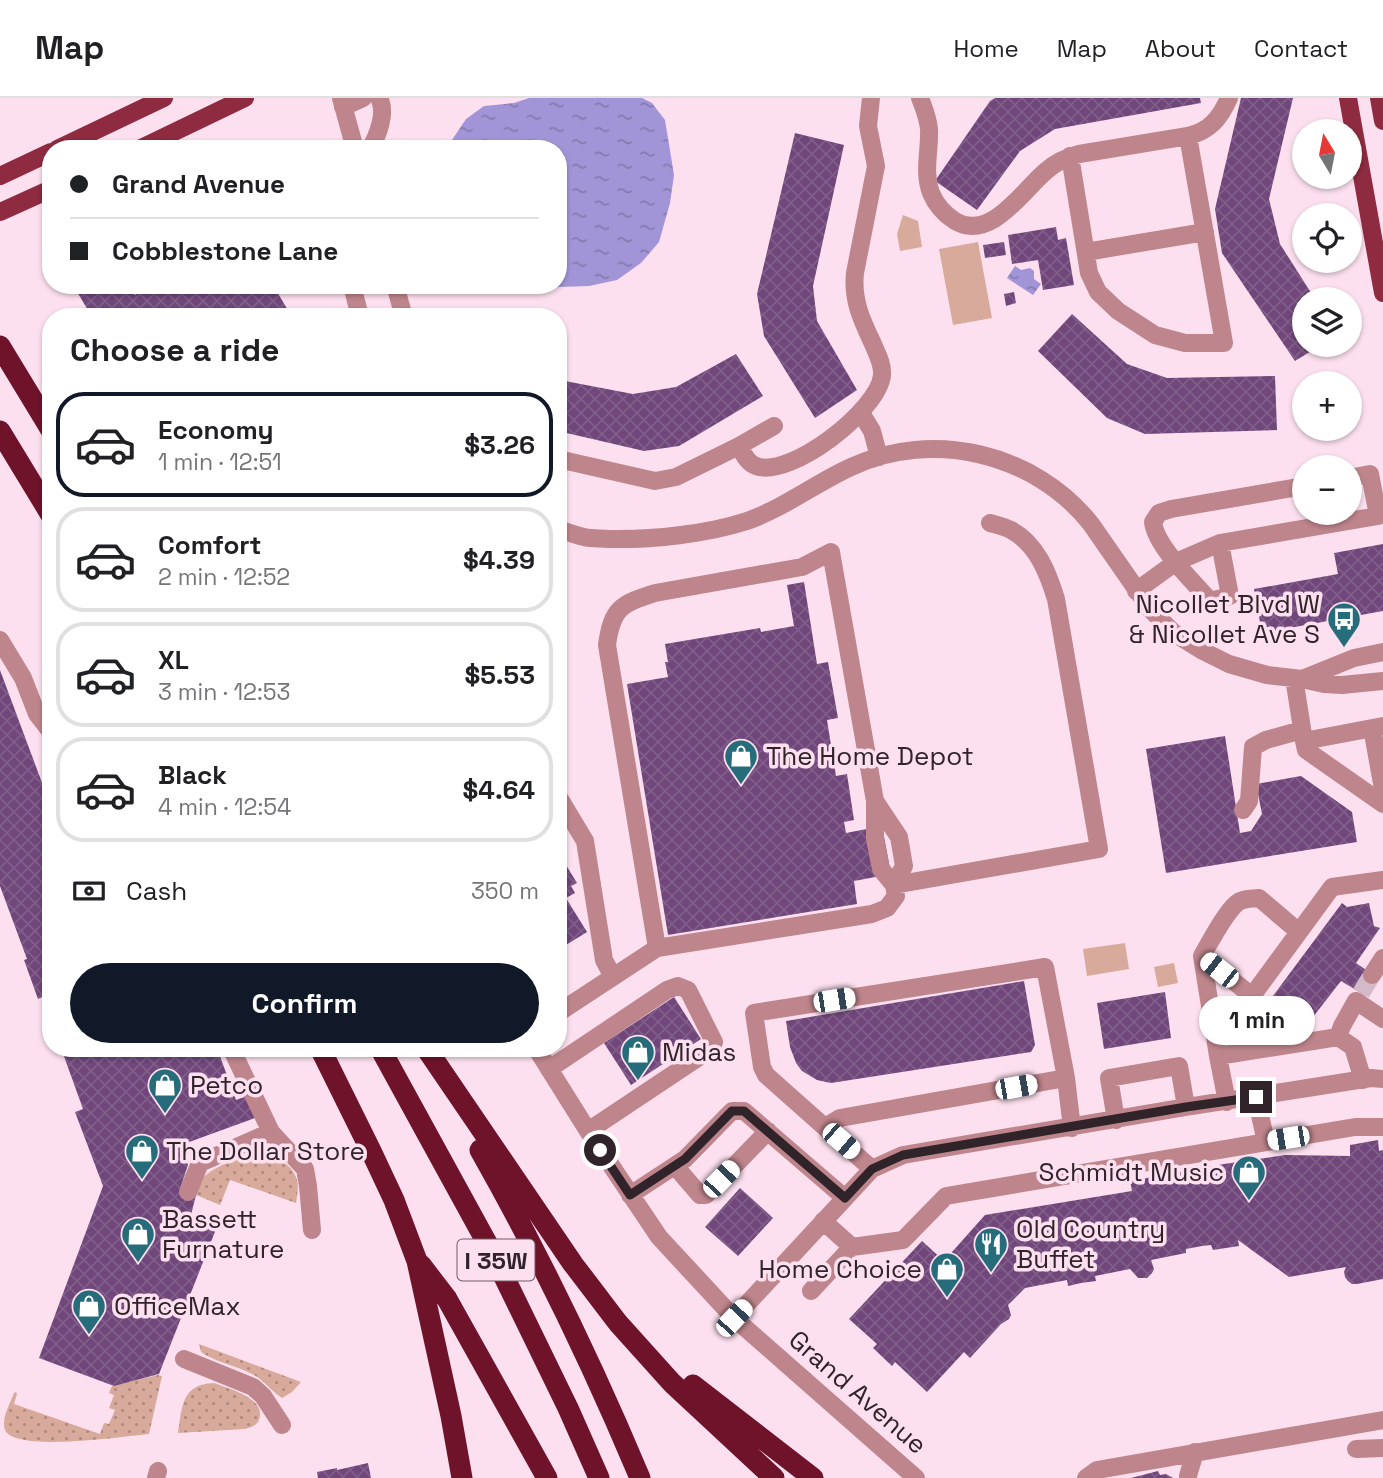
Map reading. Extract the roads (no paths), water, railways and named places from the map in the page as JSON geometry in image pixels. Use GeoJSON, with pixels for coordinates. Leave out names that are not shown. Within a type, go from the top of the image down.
{"type":"FeatureCollection","features":[{"type":"Feature","properties":{"kind":"highway"},"geometry":{"type":"LineString","coordinates":[[0,346],[42,415]]}},
{"type":"Feature","properties":{"kind":"highway"},"geometry":{"type":"LineString","coordinates":[[0,431],[42,500]]}},
{"type":"Feature","properties":{"kind":"highway"},"geometry":{"type":"LineString","coordinates":[[324,1057],[383,1176],[417,1261],[462,1478]]}},
{"type":"Feature","properties":{"kind":"highway","name":"I 35W"},"geometry":{"type":"LineString","coordinates":[[385,1057],[493,1254],[599,1478]]}},
{"type":"Feature","properties":{"kind":"highway","name":"I 35W"},"geometry":{"type":"LineString","coordinates":[[429,1057],[532,1245],[606,1396],[640,1478]]}},
{"type":"Feature","properties":{"kind":"highway"},"geometry":{"type":"LineString","coordinates":[[430,1057],[573,1265],[618,1323],[672,1383],[774,1478]]}},
{"type":"Feature","properties":{"kind":"highway"},"geometry":{"type":"LineString","coordinates":[[417,1261],[447,1299],[547,1478]]}},
{"type":"Feature","properties":{"kind":"highway"},"geometry":{"type":"LineString","coordinates":[[618,1323],[680,1375],[813,1478]]}},
{"type":"Feature","properties":{"kind":"main road"},"geometry":{"type":"LineString","coordinates":[[76,140],[164,98]]}},
{"type":"Feature","properties":{"kind":"main road"},"geometry":{"type":"LineString","coordinates":[[158,140],[245,98]]}},
{"type":"Feature","properties":{"kind":"main road"},"geometry":{"type":"LineString","coordinates":[[1348,98],[1383,293]]}},
{"type":"Feature","properties":{"kind":"main road"},"geometry":{"type":"LineString","coordinates":[[1379,98],[1383,121]]}},
{"type":"Feature","properties":{"kind":"main road"},"geometry":{"type":"LineString","coordinates":[[0,176],[42,156]]}},
{"type":"Feature","properties":{"kind":"main road"},"geometry":{"type":"LineString","coordinates":[[2,211],[42,193]]}},
{"type":"Feature","properties":{"kind":"street"},"geometry":{"type":"LineString","coordinates":[[352,140],[342,103],[363,98]]}},
{"type":"Feature","properties":{"kind":"street"},"geometry":{"type":"LineString","coordinates":[[375,140],[383,106],[379,98]]}},
{"type":"Feature","properties":{"kind":"street"},"geometry":{"type":"LineString","coordinates":[[739,446],[752,464],[765,468],[809,454],[842,430],[861,412],[876,392],[882,376],[879,361],[858,310],[854,291],[855,273],[876,166],[868,126],[872,98]]}},
{"type":"Feature","properties":{"kind":"street"},"geometry":{"type":"LineString","coordinates":[[920,98],[929,130],[926,169],[929,187],[937,205],[953,220],[978,226],[996,218],[1046,171],[1070,156],[1201,133],[1213,124],[1229,98]]}},
{"type":"Feature","properties":{"kind":"street"},"geometry":{"type":"LineString","coordinates":[[1070,156],[1089,273],[1098,292],[1118,311],[1155,335],[1181,343],[1224,343],[1188,136]]}},
{"type":"Feature","properties":{"kind":"street"},"geometry":{"type":"LineString","coordinates":[[1086,252],[1205,232]]}},
{"type":"Feature","properties":{"kind":"street"},"geometry":{"type":"LineString","coordinates":[[861,412],[872,431],[879,457]]}},
{"type":"Feature","properties":{"kind":"street"},"geometry":{"type":"LineString","coordinates":[[567,461],[655,481],[676,477],[774,426]]}},
{"type":"Feature","properties":{"kind":"street"},"geometry":{"type":"LineString","coordinates":[[567,532],[586,538],[628,540],[658,538],[726,526],[770,511],[850,467],[879,457],[921,449],[981,454],[1025,470],[1051,486],[1080,511],[1136,591],[1162,622],[1203,651],[1229,664],[1266,675],[1342,685],[1383,681]]}},
{"type":"Feature","properties":{"kind":"street"},"geometry":{"type":"LineString","coordinates":[[1362,476],[1370,474],[1378,516],[1362,519]]}},
{"type":"Feature","properties":{"kind":"street"},"geometry":{"type":"LineString","coordinates":[[1220,542],[1230,596],[1210,601],[1154,532],[1153,522],[1159,513],[1171,509],[1292,488]]}},
{"type":"Feature","properties":{"kind":"street"},"geometry":{"type":"LineString","coordinates":[[894,885],[1099,849],[1056,599],[1049,577],[1027,540],[1010,529],[990,523]]}},
{"type":"Feature","properties":{"kind":"street"},"geometry":{"type":"LineString","coordinates":[[1136,591],[1176,562],[1220,542],[1323,525]]}},
{"type":"Feature","properties":{"kind":"street"},"geometry":{"type":"LineString","coordinates":[[567,1004],[657,948],[872,914],[887,908],[896,896],[894,885],[904,866],[899,837],[875,801],[831,552],[802,567],[656,593],[636,599],[619,609],[610,623],[607,645],[657,948]]}},
{"type":"Feature","properties":{"kind":"street"},"geometry":{"type":"LineString","coordinates":[[0,640],[23,678],[42,720]]}},
{"type":"Feature","properties":{"kind":"street"},"geometry":{"type":"LineString","coordinates":[[1298,678],[1354,658],[1383,652]]}},
{"type":"Feature","properties":{"kind":"street"},"geometry":{"type":"LineString","coordinates":[[1298,678],[1306,750],[1383,804]]}},
{"type":"Feature","properties":{"kind":"street"},"geometry":{"type":"LineString","coordinates":[[1243,810],[1249,801],[1253,747],[1266,740],[1377,727],[1383,789]]}},
{"type":"Feature","properties":{"kind":"street"},"geometry":{"type":"LineString","coordinates":[[567,811],[585,841],[604,960],[613,977]]}},
{"type":"Feature","properties":{"kind":"street"},"geometry":{"type":"LineString","coordinates":[[1252,996],[1332,887],[1383,880]]}},
{"type":"Feature","properties":{"kind":"street"},"geometry":{"type":"LineString","coordinates":[[1227,1101],[1202,956],[1222,922],[1236,904],[1246,899],[1259,898],[1299,932]]}},
{"type":"Feature","properties":{"kind":"street"},"geometry":{"type":"LineString","coordinates":[[1202,956],[1252,996],[1261,1049]]}},
{"type":"Feature","properties":{"kind":"street"},"geometry":{"type":"LineString","coordinates":[[1373,975],[1383,958]]}},
{"type":"Feature","properties":{"kind":"street"},"geometry":{"type":"LineString","coordinates":[[872,1169],[766,1075],[762,1067],[754,1013],[1045,967],[1066,1078],[1072,1128]]}},
{"type":"Feature","properties":{"kind":"street"},"geometry":{"type":"LineString","coordinates":[[567,1057],[667,990],[678,986],[688,990],[714,1042],[711,1049],[588,1131]]}},
{"type":"Feature","properties":{"kind":"street"},"geometry":{"type":"LineString","coordinates":[[1338,1037],[1359,997],[1383,1019]]}},
{"type":"Feature","properties":{"kind":"street"},"geometry":{"type":"LineString","coordinates":[[1218,1056],[1338,1037],[1353,1047],[1363,1080]]}},
{"type":"Feature","properties":{"kind":"street"},"geometry":{"type":"LineString","coordinates":[[235,1057],[271,1132],[305,1169],[312,1230]]}},
{"type":"Feature","properties":{"kind":"street","name":"Grand Avenue"},"geometry":{"type":"LineString","coordinates":[[542,1057],[659,1237],[734,1318],[915,1478]]}},
{"type":"Feature","properties":{"kind":"street"},"geometry":{"type":"LineString","coordinates":[[549,1069],[567,1057]]}},
{"type":"Feature","properties":{"kind":"street"},"geometry":{"type":"LineString","coordinates":[[1116,1120],[1109,1078],[1179,1066],[1186,1107]]}},
{"type":"Feature","properties":{"kind":"street"},"geometry":{"type":"LineString","coordinates":[[825,1127],[840,1118],[1066,1078]]}},
{"type":"Feature","properties":{"kind":"street"},"geometry":{"type":"LineString","coordinates":[[734,1318],[872,1169],[903,1155],[1186,1107],[1371,1078],[1383,1079]]}},
{"type":"Feature","properties":{"kind":"street"},"geometry":{"type":"LineString","coordinates":[[1256,1097],[1266,1142]]}},
{"type":"Feature","properties":{"kind":"street"},"geometry":{"type":"LineString","coordinates":[[630,1195],[685,1159],[732,1111],[744,1111],[845,1198]]}},
{"type":"Feature","properties":{"kind":"street"},"geometry":{"type":"LineString","coordinates":[[811,1291],[852,1247],[903,1240],[946,1196],[1355,1127],[1383,1127]]}},
{"type":"Feature","properties":{"kind":"street"},"geometry":{"type":"LineString","coordinates":[[675,1166],[700,1195],[706,1195],[768,1131]]}},
{"type":"Feature","properties":{"kind":"street"},"geometry":{"type":"LineString","coordinates":[[188,1192],[200,1163],[271,1132]]}},
{"type":"Feature","properties":{"kind":"street"},"geometry":{"type":"LineString","coordinates":[[823,1221],[852,1247]]}},
{"type":"Feature","properties":{"kind":"street"},"geometry":{"type":"LineString","coordinates":[[184,1359],[253,1387],[263,1396],[282,1425]]}},
{"type":"Feature","properties":{"kind":"street"},"geometry":{"type":"LineString","coordinates":[[1086,1478],[1097,1470],[1383,1420]]}},
{"type":"Feature","properties":{"kind":"street"},"geometry":{"type":"LineString","coordinates":[[1356,1449],[1383,1448]]}},
{"type":"Feature","properties":{"kind":"street"},"geometry":{"type":"LineString","coordinates":[[1188,1476],[1195,1452]]}},
{"type":"Feature","properties":{"kind":"water"},"geometry":{"type":"Polygon","coordinates":[[[529,98],[642,98],[652,103],[665,120],[674,175],[670,203],[659,242],[641,263],[617,280],[589,286],[567,287],[567,140],[452,140],[466,119],[484,106],[514,103],[529,98]]]}},
{"type":"Feature","properties":{"kind":"water"},"geometry":{"type":"Polygon","coordinates":[[[1015,266],[1021,270],[1030,268],[1034,271],[1034,279],[1041,284],[1033,295],[1007,278],[1015,266]]]}},
{"type":"Feature","properties":{"kind":"tunnel"},"geometry":{"type":"LineString","coordinates":[[1361,993],[1372,975]]}},
{"type":"Feature","properties":{"kind":"place","name":"Nicollet Blvd W & Nicollet Ave S"},"geometry":{"type":"Point","coordinates":[1344,649]}},
{"type":"Feature","properties":{"kind":"place","name":"The Home Depot"},"geometry":{"type":"Point","coordinates":[741,786]}},
{"type":"Feature","properties":{"kind":"place","name":"Midas"},"geometry":{"type":"Point","coordinates":[638,1082]}},
{"type":"Feature","properties":{"kind":"place","name":"Petco"},"geometry":{"type":"Point","coordinates":[165,1115]}},
{"type":"Feature","properties":{"kind":"place","name":"The Dollar Store"},"geometry":{"type":"Point","coordinates":[142,1181]}},
{"type":"Feature","properties":{"kind":"place","name":"Schmidt Music"},"geometry":{"type":"Point","coordinates":[1249,1202]}},
{"type":"Feature","properties":{"kind":"place","name":"Bassett Furnature"},"geometry":{"type":"Point","coordinates":[138,1264]}},
{"type":"Feature","properties":{"kind":"place","name":"Old Country Buffet"},"geometry":{"type":"Point","coordinates":[991,1274]}},
{"type":"Feature","properties":{"kind":"place","name":"Home Choice"},"geometry":{"type":"Point","coordinates":[947,1299]}},
{"type":"Feature","properties":{"kind":"place","name":"OfficeMax"},"geometry":{"type":"Point","coordinates":[89,1336]}}]}
